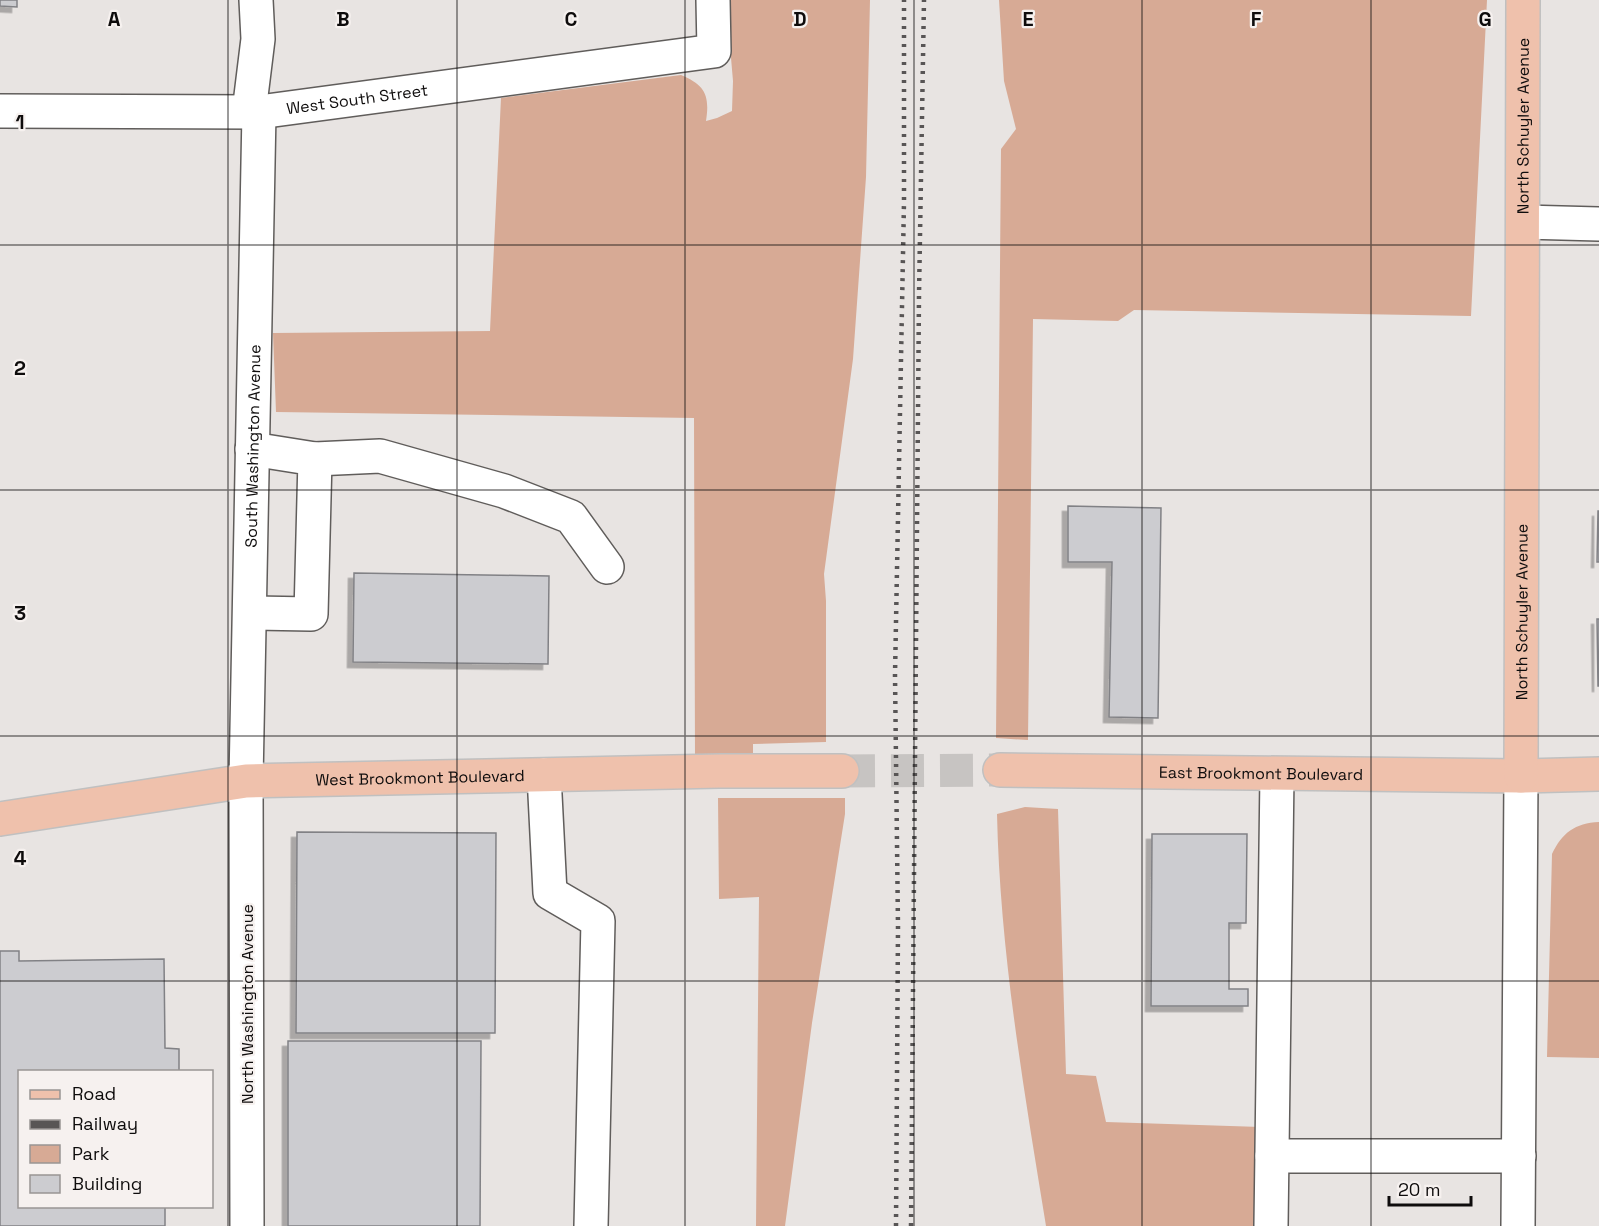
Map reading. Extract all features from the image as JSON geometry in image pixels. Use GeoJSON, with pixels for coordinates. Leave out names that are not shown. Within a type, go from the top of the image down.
{"type":"FeatureCollection","features":[{"type":"Feature","properties":{"kind":"main road","name":"North Schuyler Avenue"},"geometry":{"type":"LineString","coordinates":[[1521,776],[1523,0]]}},
{"type":"Feature","properties":{"kind":"main road","name":"East Brookmont Boulevard"},"geometry":{"type":"LineString","coordinates":[[1000,770],[1521,776],[1599,774]]}},
{"type":"Feature","properties":{"kind":"main road","name":"West Brookmont Boulevard"},"geometry":{"type":"LineString","coordinates":[[0,819],[246,781],[720,771],[842,771]]}},
{"type":"Feature","properties":{"kind":"main road","name":"East Brookmont Boulevard"},"geometry":{"type":"LineString","coordinates":[[1521,776],[1599,788]]}},
{"type":"Feature","properties":{"kind":"street","name":"West South Street"},"geometry":{"type":"LineString","coordinates":[[0,111],[254,112],[714,51],[713,0]]}},
{"type":"Feature","properties":{"kind":"street","name":"South Washington Avenue"},"geometry":{"type":"LineString","coordinates":[[246,781],[252,449],[254,112],[258,39],[252,7]]}},
{"type":"Feature","properties":{"kind":"street"},"geometry":{"type":"LineString","coordinates":[[1523,222],[1599,224]]}},
{"type":"Feature","properties":{"kind":"street"},"geometry":{"type":"LineString","coordinates":[[252,449],[315,459],[380,456],[515,496],[572,517],[607,567]]}},
{"type":"Feature","properties":{"kind":"street"},"geometry":{"type":"LineString","coordinates":[[250,613],[311,614],[315,459]]}},
{"type":"Feature","properties":{"kind":"street"},"geometry":{"type":"LineString","coordinates":[[1271,1226],[1277,774]]}},
{"type":"Feature","properties":{"kind":"street"},"geometry":{"type":"LineString","coordinates":[[544,775],[550,893],[598,921],[591,1226]]}},
{"type":"Feature","properties":{"kind":"street","name":"North Schuyler Avenue"},"geometry":{"type":"LineString","coordinates":[[1518,1226],[1521,776]]}},
{"type":"Feature","properties":{"kind":"street","name":"North Washington Avenue"},"geometry":{"type":"LineString","coordinates":[[246,781],[247,1226]]}},
{"type":"Feature","properties":{"kind":"street"},"geometry":{"type":"LineString","coordinates":[[1272,1156],[1519,1156]]}},
{"type":"Feature","properties":{"kind":"green space"},"geometry":{"type":"Polygon","coordinates":[[[726,0],[870,0],[866,177],[853,359],[824,574],[826,742],[753,744],[753,755],[695,757],[694,418],[276,412],[273,333],[490,331],[501,98],[681,75],[696,83],[704,92],[707,104],[706,121],[717,118],[732,111],[733,81],[726,0]]]}},
{"type":"Feature","properties":{"kind":"green space"},"geometry":{"type":"Polygon","coordinates":[[[999,0],[1487,0],[1471,316],[1134,310],[1118,321],[1033,319],[1028,740],[996,738],[1001,149],[1016,129],[1004,81],[999,0]]]}},
{"type":"Feature","properties":{"kind":"green space"},"geometry":{"type":"Polygon","coordinates":[[[718,798],[845,798],[845,814],[812,1023],[785,1226],[756,1226],[759,897],[719,899],[718,798]]]}},
{"type":"Feature","properties":{"kind":"green space"},"geometry":{"type":"Polygon","coordinates":[[[1025,807],[1058,809],[1066,1074],[1096,1076],[1106,1122],[1261,1127],[1260,1226],[1046,1226],[1014,1021],[999,866],[997,814],[1025,807]]]}},
{"type":"Feature","properties":{"kind":"green space"},"geometry":{"type":"Polygon","coordinates":[[[1599,822],[1599,1058],[1547,1057],[1552,854],[1560,840],[1570,831],[1583,824],[1599,822]]]}},
{"type":"Feature","properties":{"kind":"building"},"geometry":{"type":"Polygon","coordinates":[[[0,0],[17,0],[17,7],[0,6],[0,0]]]}},
{"type":"Feature","properties":{"kind":"building"},"geometry":{"type":"Polygon","coordinates":[[[1068,506],[1161,508],[1158,718],[1109,717],[1112,562],[1068,562],[1068,506]]]}},
{"type":"Feature","properties":{"kind":"building"},"geometry":{"type":"Polygon","coordinates":[[[1598,511],[1599,562],[1597,562],[1598,511]]]}},
{"type":"Feature","properties":{"kind":"building"},"geometry":{"type":"Polygon","coordinates":[[[354,573],[549,576],[548,664],[353,662],[354,573]]]}},
{"type":"Feature","properties":{"kind":"building"},"geometry":{"type":"Polygon","coordinates":[[[1597,619],[1599,619],[1599,686],[1598,686],[1597,619]]]}},
{"type":"Feature","properties":{"kind":"building"},"geometry":{"type":"Polygon","coordinates":[[[297,832],[496,833],[495,1033],[296,1033],[297,832]]]}},
{"type":"Feature","properties":{"kind":"building"},"geometry":{"type":"Polygon","coordinates":[[[1152,834],[1247,834],[1246,923],[1229,923],[1229,989],[1248,989],[1248,1006],[1151,1006],[1152,834]]]}},
{"type":"Feature","properties":{"kind":"building"},"geometry":{"type":"Polygon","coordinates":[[[0,951],[19,951],[19,961],[164,959],[165,1048],[179,1049],[179,1070],[18,1070],[18,1208],[165,1208],[165,1226],[0,1226],[0,951]]]}},
{"type":"Feature","properties":{"kind":"building"},"geometry":{"type":"Polygon","coordinates":[[[288,1041],[481,1041],[480,1226],[288,1226],[288,1041]]]}},
{"type":"Feature","properties":{"kind":"tunnel"},"geometry":{"type":"LineString","coordinates":[[842,771],[1000,770]]}},
{"type":"Feature","properties":{"kind":"railway"},"geometry":{"type":"LineString","coordinates":[[896,1226],[898,927],[895,675],[904,202],[904,0]]}},
{"type":"Feature","properties":{"kind":"railway"},"geometry":{"type":"LineString","coordinates":[[911,1226],[919,295],[924,0]]}}]}
